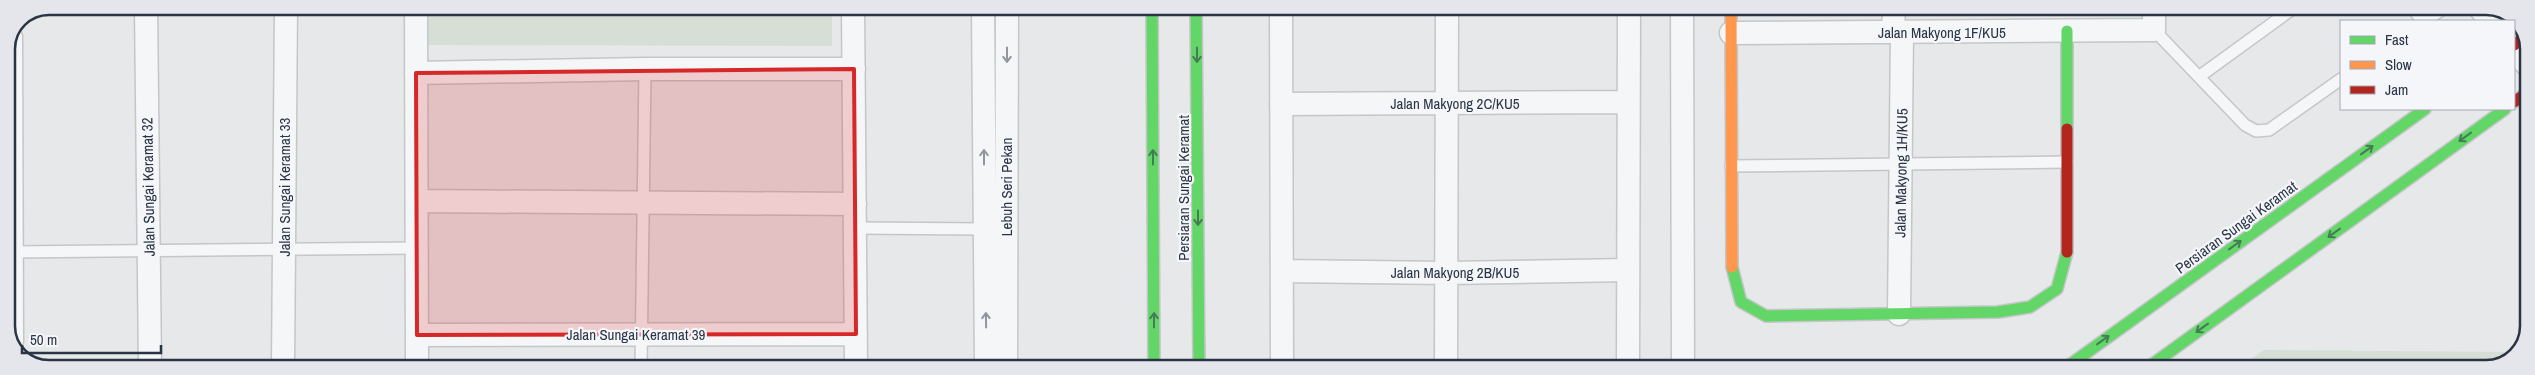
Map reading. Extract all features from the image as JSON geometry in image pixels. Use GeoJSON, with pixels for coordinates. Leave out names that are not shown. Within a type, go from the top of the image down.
{"type":"FeatureCollection","features":[{"type":"Feature","properties":{"kind":"street","name":"Jalan Sungai Keramat 32"},"geometry":{"type":"LineString","coordinates":[[146,15],[150,360]]}},
{"type":"Feature","properties":{"kind":"street","name":"Jalan Sungai Keramat 33"},"geometry":{"type":"LineString","coordinates":[[283,360],[286,15]]}},
{"type":"Feature","properties":{"kind":"street"},"geometry":{"type":"LineString","coordinates":[[416,15],[417,360]]}},
{"type":"Feature","properties":{"kind":"street"},"geometry":{"type":"LineString","coordinates":[[854,15],[856,360]]}},
{"type":"Feature","properties":{"kind":"street"},"geometry":{"type":"LineString","coordinates":[[983,15],[986,360]]}},
{"type":"Feature","properties":{"kind":"street","name":"Lebuh Seri Pekan"},"geometry":{"type":"LineString","coordinates":[[1006,360],[1007,15]]}},
{"type":"Feature","properties":{"kind":"street","name":"Persiaran Sungai Keramat"},"geometry":{"type":"LineString","coordinates":[[1152,15],[1154,360]]}},
{"type":"Feature","properties":{"kind":"street","name":"Persiaran Sungai Keramat"},"geometry":{"type":"LineString","coordinates":[[1196,15],[1199,360]]}},
{"type":"Feature","properties":{"kind":"street"},"geometry":{"type":"LineString","coordinates":[[1281,15],[1282,360]]}},
{"type":"Feature","properties":{"kind":"street"},"geometry":{"type":"LineString","coordinates":[[1446,360],[1447,15]]}},
{"type":"Feature","properties":{"kind":"street"},"geometry":{"type":"LineString","coordinates":[[1628,360],[1629,15]]}},
{"type":"Feature","properties":{"kind":"street"},"geometry":{"type":"LineString","coordinates":[[1682,15],[1683,360]]}},
{"type":"Feature","properties":{"kind":"street"},"geometry":{"type":"LineString","coordinates":[[1731,15],[1732,273],[1741,302],[1766,316],[1998,312],[2030,307],[2057,289],[2066,258],[2067,31]]}},
{"type":"Feature","properties":{"kind":"street","name":"Jalan Makyong 1H/KU5"},"geometry":{"type":"LineString","coordinates":[[1895,15],[1898,32],[1901,164],[1900,314]]}},
{"type":"Feature","properties":{"kind":"street"},"geometry":{"type":"LineString","coordinates":[[2154,15],[2154,30]]}},
{"type":"Feature","properties":{"kind":"street","name":"Jalan Makyong 1F/KU5"},"geometry":{"type":"LineString","coordinates":[[1731,33],[2154,30]]}},
{"type":"Feature","properties":{"kind":"street"},"geometry":{"type":"LineString","coordinates":[[416,73],[644,69],[854,70]]}},
{"type":"Feature","properties":{"kind":"street","name":"Jalan Makyong 2C/KU5"},"geometry":{"type":"LineString","coordinates":[[1281,104],[1628,102]]}},
{"type":"Feature","properties":{"kind":"street","name":"Persiaran Sungai Keramat"},"geometry":{"type":"LineString","coordinates":[[2076,360],[2424,110]]}},
{"type":"Feature","properties":{"kind":"street"},"geometry":{"type":"LineString","coordinates":[[2158,360],[2504,110]]}},
{"type":"Feature","properties":{"kind":"street"},"geometry":{"type":"LineString","coordinates":[[417,201],[855,204]]}},
{"type":"Feature","properties":{"kind":"street","name":"Jalan Makyong 2B/KU5"},"geometry":{"type":"LineString","coordinates":[[1282,271],[1447,273],[1628,270]]}},
{"type":"Feature","properties":{"kind":"street","name":"Jalan Sungai Keramat 39"},"geometry":{"type":"LineString","coordinates":[[417,335],[856,334]]}},
{"type":"Feature","properties":{"kind":"lane"},"geometry":{"type":"LineString","coordinates":[[2200,76],[2283,15]]}},
{"type":"Feature","properties":{"kind":"lane"},"geometry":{"type":"LineString","coordinates":[[2154,30],[2200,76],[2245,126],[2256,131],[2269,130],[2340,80]]}},
{"type":"Feature","properties":{"kind":"lane"},"geometry":{"type":"LineString","coordinates":[[641,360],[644,69]]}},
{"type":"Feature","properties":{"kind":"lane"},"geometry":{"type":"LineString","coordinates":[[1731,166],[2067,162]]}},
{"type":"Feature","properties":{"kind":"lane"},"geometry":{"type":"LineString","coordinates":[[855,228],[984,229]]}},
{"type":"Feature","properties":{"kind":"lane"},"geometry":{"type":"LineString","coordinates":[[15,252],[417,248]]}},
{"type":"Feature","properties":{"kind":"highlighted area"},"geometry":{"type":"Polygon","coordinates":[[[854,69],[856,334],[417,335],[416,73],[854,69]]]}},
{"type":"Feature","properties":{"kind":"shaded area"},"geometry":{"type":"Polygon","coordinates":[[[428,15],[832,15],[832,46],[428,45],[428,15]]]}},
{"type":"Feature","properties":{"kind":"shaded area"},"geometry":{"type":"Polygon","coordinates":[[[2264,350],[2507,352],[2490,360],[2250,360],[2264,350]]]}},
{"type":"Feature","properties":{"kind":"traffic: fast"},"geometry":{"type":"LineString","coordinates":[[1152,15],[1154,360]]}},
{"type":"Feature","properties":{"kind":"traffic: fast"},"geometry":{"type":"LineString","coordinates":[[1196,15],[1199,360]]}},
{"type":"Feature","properties":{"kind":"traffic: fast"},"geometry":{"type":"LineString","coordinates":[[2067,31],[2067,129]]}},
{"type":"Feature","properties":{"kind":"traffic: fast"},"geometry":{"type":"LineString","coordinates":[[2076,360],[2424,110]]}},
{"type":"Feature","properties":{"kind":"traffic: fast"},"geometry":{"type":"LineString","coordinates":[[2158,360],[2504,110]]}},
{"type":"Feature","properties":{"kind":"traffic: fast"},"geometry":{"type":"LineString","coordinates":[[1732,267],[1741,302],[1766,316],[1998,312],[2030,307],[2057,289],[2067,252]]}},
{"type":"Feature","properties":{"kind":"traffic: slow"},"geometry":{"type":"LineString","coordinates":[[1731,15],[1732,267]]}},
{"type":"Feature","properties":{"kind":"traffic: jam"},"geometry":{"type":"LineString","coordinates":[[2515,44],[2519,42]]}},
{"type":"Feature","properties":{"kind":"traffic: jam"},"geometry":{"type":"LineString","coordinates":[[2515,101],[2520,98]]}},
{"type":"Feature","properties":{"kind":"traffic: jam"},"geometry":{"type":"LineString","coordinates":[[2067,129],[2067,252]]}}]}
